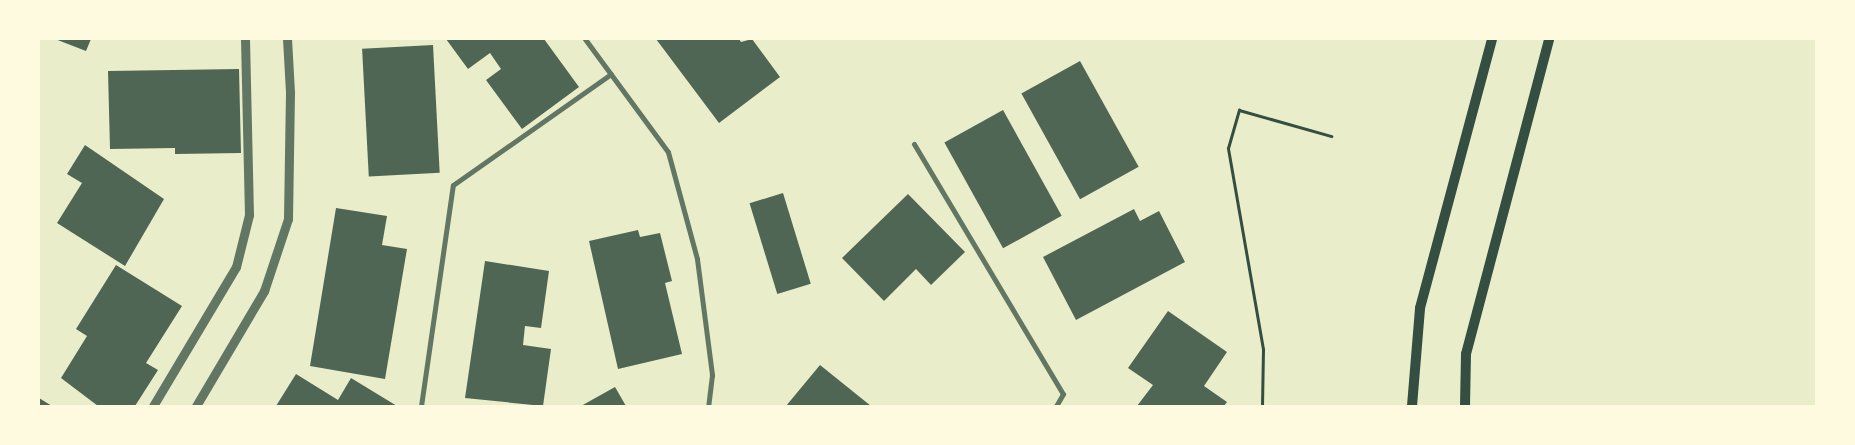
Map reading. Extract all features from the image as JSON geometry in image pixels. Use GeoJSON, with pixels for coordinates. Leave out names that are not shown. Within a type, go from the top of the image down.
{"type":"FeatureCollection","features":[{"type":"Feature","properties":{"kind":"main road"},"geometry":{"type":"LineString","coordinates":[[1412,406],[1414,352],[1420,308],[1492,39]]}},
{"type":"Feature","properties":{"kind":"main road"},"geometry":{"type":"LineString","coordinates":[[1465,406],[1466,354],[1549,39]]}},
{"type":"Feature","properties":{"kind":"street"},"geometry":{"type":"LineString","coordinates":[[152,406],[236,267],[247,224],[250,162],[245,39]]}},
{"type":"Feature","properties":{"kind":"street"},"geometry":{"type":"LineString","coordinates":[[196,406],[264,291],[288,219],[290,92],[287,39]]}},
{"type":"Feature","properties":{"kind":"street"},"geometry":{"type":"LineString","coordinates":[[585,39],[668,152],[696,259],[712,375],[708,406]]}},
{"type":"Feature","properties":{"kind":"street"},"geometry":{"type":"LineString","coordinates":[[421,406],[453,185],[611,74]]}},
{"type":"Feature","properties":{"kind":"street"},"geometry":{"type":"LineString","coordinates":[[914,144],[1063,394],[1056,406]]}},
{"type":"Feature","properties":{"kind":"path"},"geometry":{"type":"LineString","coordinates":[[1262,406],[1263,349],[1228,148],[1239,110],[1332,136]]}},
{"type":"Feature","properties":{"kind":"building"},"geometry":{"type":"Polygon","coordinates":[[[55,39],[91,39],[86,51],[55,39]]]}},
{"type":"Feature","properties":{"kind":"building"},"geometry":{"type":"Polygon","coordinates":[[[446,39],[544,39],[579,87],[522,129],[486,80],[501,69],[490,53],[468,69],[446,39]]]}},
{"type":"Feature","properties":{"kind":"building"},"geometry":{"type":"Polygon","coordinates":[[[656,39],[739,39],[741,42],[752,39],[780,77],[719,123],[656,39]]]}},
{"type":"Feature","properties":{"kind":"building"},"geometry":{"type":"Polygon","coordinates":[[[433,45],[440,173],[369,177],[362,49],[433,45]]]}},
{"type":"Feature","properties":{"kind":"building"},"geometry":{"type":"Polygon","coordinates":[[[1080,61],[1139,167],[1080,199],[1021,93],[1080,61]]]}},
{"type":"Feature","properties":{"kind":"building"},"geometry":{"type":"Polygon","coordinates":[[[239,69],[241,153],[175,154],[175,148],[110,149],[108,71],[239,69]]]}},
{"type":"Feature","properties":{"kind":"building"},"geometry":{"type":"Polygon","coordinates":[[[1003,110],[1062,216],[1003,248],[944,142],[1003,110]]]}},
{"type":"Feature","properties":{"kind":"building"},"geometry":{"type":"Polygon","coordinates":[[[85,145],[164,199],[125,266],[57,223],[82,183],[67,174],[85,145]]]}},
{"type":"Feature","properties":{"kind":"building"},"geometry":{"type":"Polygon","coordinates":[[[783,193],[811,284],[777,294],[750,203],[783,193]]]}},
{"type":"Feature","properties":{"kind":"building"},"geometry":{"type":"Polygon","coordinates":[[[908,194],[965,252],[931,285],[916,269],[884,301],[842,258],[908,194]]]}},
{"type":"Feature","properties":{"kind":"building"},"geometry":{"type":"Polygon","coordinates":[[[336,208],[387,216],[382,245],[407,249],[385,379],[310,366],[336,208]]]}},
{"type":"Feature","properties":{"kind":"building"},"geometry":{"type":"Polygon","coordinates":[[[1134,209],[1140,221],[1159,211],[1185,262],[1076,320],[1043,257],[1134,209]]]}},
{"type":"Feature","properties":{"kind":"building"},"geometry":{"type":"Polygon","coordinates":[[[638,230],[640,237],[660,233],[672,281],[665,283],[682,354],[618,369],[589,241],[638,230]]]}},
{"type":"Feature","properties":{"kind":"building"},"geometry":{"type":"Polygon","coordinates":[[[485,261],[549,271],[541,328],[525,326],[523,345],[551,349],[543,406],[465,398],[485,261]]]}},
{"type":"Feature","properties":{"kind":"building"},"geometry":{"type":"Polygon","coordinates":[[[116,265],[182,306],[146,363],[158,370],[135,406],[98,406],[61,378],[87,336],[76,329],[116,265]]]}},
{"type":"Feature","properties":{"kind":"building"},"geometry":{"type":"Polygon","coordinates":[[[1168,311],[1227,352],[1204,386],[1227,402],[1224,406],[1137,406],[1153,385],[1128,368],[1168,311]]]}},
{"type":"Feature","properties":{"kind":"building"},"geometry":{"type":"Polygon","coordinates":[[[820,365],[871,406],[786,406],[820,365]]]}},
{"type":"Feature","properties":{"kind":"building"},"geometry":{"type":"Polygon","coordinates":[[[296,374],[338,400],[351,378],[397,406],[276,406],[296,374]]]}},
{"type":"Feature","properties":{"kind":"building"},"geometry":{"type":"Polygon","coordinates":[[[615,387],[626,406],[581,406],[615,387]]]}},
{"type":"Feature","properties":{"kind":"building"},"geometry":{"type":"Polygon","coordinates":[[[39,398],[52,406],[39,406],[39,398]]]}}]}
